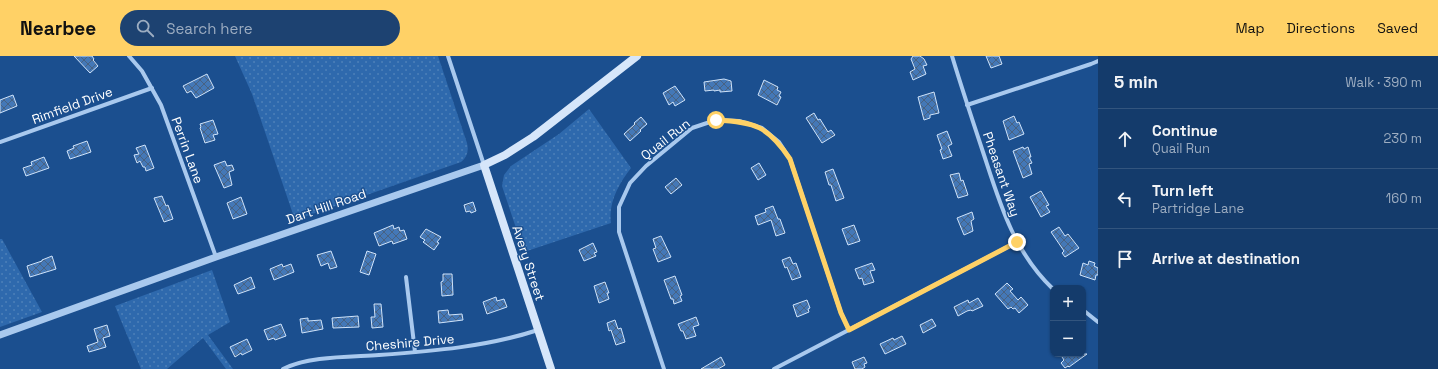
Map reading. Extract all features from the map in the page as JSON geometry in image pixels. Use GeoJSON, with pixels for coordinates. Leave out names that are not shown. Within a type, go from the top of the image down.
{"type":"FeatureCollection","features":[{"type":"Feature","properties":{"kind":"main road","name":"Dart Hill Road"},"geometry":{"type":"LineString","coordinates":[[484,165],[505,155],[534,137],[637,56]]}},
{"type":"Feature","properties":{"kind":"main road","name":"Avery Street"},"geometry":{"type":"LineString","coordinates":[[484,165],[551,369]]}},
{"type":"Feature","properties":{"kind":"street","name":"Perrin Lane"},"geometry":{"type":"LineString","coordinates":[[129,56],[142,71],[162,105],[216,257]]}},
{"type":"Feature","properties":{"kind":"street"},"geometry":{"type":"LineString","coordinates":[[448,56],[484,165]]}},
{"type":"Feature","properties":{"kind":"street","name":"Pheasant Way"},"geometry":{"type":"LineString","coordinates":[[952,56],[1003,214],[1017,242],[1030,263],[1043,280],[1050,286]]}},
{"type":"Feature","properties":{"kind":"street"},"geometry":{"type":"LineString","coordinates":[[967,105],[1098,61]]}},
{"type":"Feature","properties":{"kind":"street","name":"Rimfield Drive"},"geometry":{"type":"LineString","coordinates":[[0,142],[152,88]]}},
{"type":"Feature","properties":{"kind":"street","name":"Quail Run"},"geometry":{"type":"LineString","coordinates":[[664,369],[619,232],[619,207],[630,183],[646,166],[692,128],[716,120],[739,121],[762,128],[779,142],[790,159],[841,313],[849,330]]}},
{"type":"Feature","properties":{"kind":"street","name":"Dart Hill Road"},"geometry":{"type":"LineString","coordinates":[[0,335],[216,257],[484,165]]}},
{"type":"Feature","properties":{"kind":"street"},"geometry":{"type":"LineString","coordinates":[[774,369],[1017,242]]}},
{"type":"Feature","properties":{"kind":"street"},"geometry":{"type":"LineString","coordinates":[[406,278],[415,352]]}},
{"type":"Feature","properties":{"kind":"street"},"geometry":{"type":"LineString","coordinates":[[1086,312],[1098,322]]}},
{"type":"Feature","properties":{"kind":"street","name":"Cheshire Drive"},"geometry":{"type":"LineString","coordinates":[[283,369],[292,364],[323,359],[461,348],[517,336],[538,329]]}},
{"type":"Feature","properties":{"kind":"shaded area"},"geometry":{"type":"Polygon","coordinates":[[[235,56],[438,56],[467,143],[468,151],[466,156],[461,162],[295,220],[252,94],[235,56]]]}},
{"type":"Feature","properties":{"kind":"shaded area"},"geometry":{"type":"Polygon","coordinates":[[[589,109],[631,168],[622,180],[615,194],[611,208],[611,223],[524,252],[502,186],[504,175],[511,166],[559,134],[589,109]]]}},
{"type":"Feature","properties":{"kind":"shaded area"},"geometry":{"type":"Polygon","coordinates":[[[0,239],[2,239],[42,312],[0,327],[0,239]]]}},
{"type":"Feature","properties":{"kind":"shaded area"},"geometry":{"type":"Polygon","coordinates":[[[212,270],[230,322],[208,335],[233,369],[226,369],[203,338],[167,369],[141,369],[115,306],[212,270]]]}},
{"type":"Feature","properties":{"kind":"building"},"geometry":{"type":"Polygon","coordinates":[[[74,56],[92,56],[94,59],[93,60],[98,66],[90,73],[74,56]]]}},
{"type":"Feature","properties":{"kind":"building"},"geometry":{"type":"Polygon","coordinates":[[[913,56],[920,56],[924,59],[927,65],[923,66],[926,74],[913,80],[910,72],[915,69],[911,59],[913,56]]]}},
{"type":"Feature","properties":{"kind":"building"},"geometry":{"type":"Polygon","coordinates":[[[986,56],[999,56],[1002,64],[991,68],[986,56]]]}},
{"type":"Feature","properties":{"kind":"building"},"geometry":{"type":"Polygon","coordinates":[[[207,74],[214,88],[196,98],[191,91],[187,93],[183,86],[207,74]]]}},
{"type":"Feature","properties":{"kind":"building"},"geometry":{"type":"Polygon","coordinates":[[[724,79],[731,81],[732,91],[705,91],[704,82],[724,79]]]}},
{"type":"Feature","properties":{"kind":"building"},"geometry":{"type":"Polygon","coordinates":[[[764,80],[778,87],[777,90],[781,92],[779,96],[781,97],[777,105],[758,95],[764,80]]]}},
{"type":"Feature","properties":{"kind":"building"},"geometry":{"type":"Polygon","coordinates":[[[675,86],[685,100],[675,106],[673,102],[669,105],[663,93],[675,86]]]}},
{"type":"Feature","properties":{"kind":"building"},"geometry":{"type":"Polygon","coordinates":[[[934,92],[939,113],[930,115],[930,118],[924,120],[918,97],[934,92]]]}},
{"type":"Feature","properties":{"kind":"building"},"geometry":{"type":"Polygon","coordinates":[[[13,95],[17,106],[0,113],[0,100],[13,95]]]}},
{"type":"Feature","properties":{"kind":"building"},"geometry":{"type":"Polygon","coordinates":[[[814,113],[818,120],[820,119],[828,132],[831,130],[835,135],[822,143],[806,118],[814,113]]]}},
{"type":"Feature","properties":{"kind":"building"},"geometry":{"type":"Polygon","coordinates":[[[1014,116],[1017,123],[1019,122],[1024,134],[1009,140],[1003,121],[1014,116]]]}},
{"type":"Feature","properties":{"kind":"building"},"geometry":{"type":"Polygon","coordinates":[[[641,117],[647,124],[630,141],[624,134],[641,117]]]}},
{"type":"Feature","properties":{"kind":"building"},"geometry":{"type":"Polygon","coordinates":[[[213,120],[218,134],[213,135],[215,140],[205,143],[200,124],[213,120]]]}},
{"type":"Feature","properties":{"kind":"building"},"geometry":{"type":"Polygon","coordinates":[[[947,131],[952,144],[948,146],[952,156],[943,159],[940,150],[942,149],[937,135],[947,131]]]}},
{"type":"Feature","properties":{"kind":"building"},"geometry":{"type":"Polygon","coordinates":[[[87,141],[91,152],[70,159],[67,151],[74,148],[73,146],[87,141]]]}},
{"type":"Feature","properties":{"kind":"building"},"geometry":{"type":"Polygon","coordinates":[[[145,145],[154,168],[146,171],[145,167],[143,167],[140,161],[137,163],[134,155],[139,154],[136,148],[145,145]]]}},
{"type":"Feature","properties":{"kind":"building"},"geometry":{"type":"Polygon","coordinates":[[[1023,147],[1024,149],[1028,147],[1031,157],[1029,157],[1032,163],[1029,164],[1032,174],[1023,178],[1013,151],[1023,147]]]}},
{"type":"Feature","properties":{"kind":"building"},"geometry":{"type":"Polygon","coordinates":[[[44,157],[49,168],[26,176],[23,168],[32,165],[31,162],[44,157]]]}},
{"type":"Feature","properties":{"kind":"building"},"geometry":{"type":"Polygon","coordinates":[[[225,161],[227,166],[232,165],[234,170],[229,172],[232,185],[224,188],[214,165],[225,161]]]}},
{"type":"Feature","properties":{"kind":"building"},"geometry":{"type":"Polygon","coordinates":[[[759,163],[766,175],[758,180],[751,168],[759,163]]]}},
{"type":"Feature","properties":{"kind":"building"},"geometry":{"type":"Polygon","coordinates":[[[833,169],[844,198],[836,201],[825,172],[833,169]]]}},
{"type":"Feature","properties":{"kind":"building"},"geometry":{"type":"Polygon","coordinates":[[[959,173],[968,195],[958,198],[950,175],[959,173]]]}},
{"type":"Feature","properties":{"kind":"building"},"geometry":{"type":"Polygon","coordinates":[[[676,178],[682,185],[671,194],[665,187],[676,178]]]}},
{"type":"Feature","properties":{"kind":"building"},"geometry":{"type":"Polygon","coordinates":[[[1041,191],[1049,205],[1046,206],[1050,212],[1041,217],[1030,197],[1041,191]]]}},
{"type":"Feature","properties":{"kind":"building"},"geometry":{"type":"Polygon","coordinates":[[[162,196],[166,206],[168,205],[173,219],[164,222],[154,198],[162,196]]]}},
{"type":"Feature","properties":{"kind":"building"},"geometry":{"type":"Polygon","coordinates":[[[241,197],[247,214],[233,219],[227,203],[241,197]]]}},
{"type":"Feature","properties":{"kind":"building"},"geometry":{"type":"Polygon","coordinates":[[[473,202],[476,211],[471,213],[470,211],[466,212],[464,205],[473,202]]]}},
{"type":"Feature","properties":{"kind":"building"},"geometry":{"type":"Polygon","coordinates":[[[773,206],[785,233],[776,236],[771,220],[758,225],[755,216],[766,212],[765,209],[773,206]]]}},
{"type":"Feature","properties":{"kind":"building"},"geometry":{"type":"Polygon","coordinates":[[[972,212],[974,219],[971,221],[973,231],[964,235],[957,218],[972,212]]]}},
{"type":"Feature","properties":{"kind":"building"},"geometry":{"type":"Polygon","coordinates":[[[393,225],[394,229],[399,227],[400,231],[404,230],[407,239],[393,244],[392,241],[379,246],[374,233],[393,225]]]}},
{"type":"Feature","properties":{"kind":"building"},"geometry":{"type":"Polygon","coordinates":[[[854,225],[860,241],[848,245],[842,229],[854,225]]]}},
{"type":"Feature","properties":{"kind":"building"},"geometry":{"type":"Polygon","coordinates":[[[1059,227],[1065,236],[1068,234],[1079,248],[1065,257],[1062,253],[1064,251],[1051,232],[1059,227]]]}},
{"type":"Feature","properties":{"kind":"building"},"geometry":{"type":"Polygon","coordinates":[[[426,229],[441,237],[434,250],[423,242],[425,240],[420,237],[426,229]]]}},
{"type":"Feature","properties":{"kind":"building"},"geometry":{"type":"Polygon","coordinates":[[[661,236],[671,257],[658,262],[653,249],[656,248],[653,239],[661,236]]]}},
{"type":"Feature","properties":{"kind":"building"},"geometry":{"type":"Polygon","coordinates":[[[593,243],[597,252],[594,253],[596,256],[584,261],[579,250],[593,243]]]}},
{"type":"Feature","properties":{"kind":"building"},"geometry":{"type":"Polygon","coordinates":[[[331,251],[337,267],[330,269],[328,263],[321,266],[317,255],[331,251]]]}},
{"type":"Feature","properties":{"kind":"building"},"geometry":{"type":"Polygon","coordinates":[[[367,251],[376,254],[369,275],[360,272],[367,251]]]}},
{"type":"Feature","properties":{"kind":"building"},"geometry":{"type":"Polygon","coordinates":[[[52,256],[56,269],[30,277],[27,266],[52,256]]]}},
{"type":"Feature","properties":{"kind":"building"},"geometry":{"type":"Polygon","coordinates":[[[790,257],[793,264],[796,263],[801,277],[792,280],[787,267],[785,268],[782,260],[790,257]]]}},
{"type":"Feature","properties":{"kind":"building"},"geometry":{"type":"Polygon","coordinates":[[[1089,261],[1095,263],[1094,266],[1098,268],[1098,275],[1096,275],[1095,280],[1080,275],[1083,263],[1088,265],[1089,261]]]}},
{"type":"Feature","properties":{"kind":"building"},"geometry":{"type":"Polygon","coordinates":[[[872,263],[875,270],[870,271],[874,282],[864,285],[862,278],[859,279],[855,269],[872,263]]]}},
{"type":"Feature","properties":{"kind":"building"},"geometry":{"type":"Polygon","coordinates":[[[282,264],[283,267],[291,264],[294,272],[274,280],[270,269],[282,264]]]}},
{"type":"Feature","properties":{"kind":"building"},"geometry":{"type":"Polygon","coordinates":[[[443,274],[452,274],[453,295],[442,296],[441,282],[443,281],[443,274]]]}},
{"type":"Feature","properties":{"kind":"building"},"geometry":{"type":"Polygon","coordinates":[[[675,276],[682,295],[680,296],[682,301],[674,304],[664,280],[675,276]]]}},
{"type":"Feature","properties":{"kind":"building"},"geometry":{"type":"Polygon","coordinates":[[[251,277],[255,288],[238,294],[234,285],[251,277]]]}},
{"type":"Feature","properties":{"kind":"building"},"geometry":{"type":"Polygon","coordinates":[[[605,282],[609,293],[607,293],[609,299],[599,303],[594,286],[605,282]]]}},
{"type":"Feature","properties":{"kind":"building"},"geometry":{"type":"Polygon","coordinates":[[[1007,283],[1013,289],[1010,291],[1018,300],[1021,297],[1028,305],[1019,313],[1015,308],[1013,309],[1011,307],[1008,309],[995,294],[1007,283]]]}},
{"type":"Feature","properties":{"kind":"building"},"geometry":{"type":"Polygon","coordinates":[[[496,297],[497,301],[504,299],[507,307],[487,314],[483,302],[496,297]]]}},
{"type":"Feature","properties":{"kind":"building"},"geometry":{"type":"Polygon","coordinates":[[[978,298],[983,306],[972,311],[967,311],[958,316],[954,307],[968,300],[969,303],[978,298]]]}},
{"type":"Feature","properties":{"kind":"building"},"geometry":{"type":"Polygon","coordinates":[[[807,300],[810,308],[808,309],[809,312],[797,317],[793,305],[807,300]]]}},
{"type":"Feature","properties":{"kind":"building"},"geometry":{"type":"Polygon","coordinates":[[[374,304],[381,304],[383,327],[372,328],[371,317],[375,317],[374,304]]]}},
{"type":"Feature","properties":{"kind":"building"},"geometry":{"type":"Polygon","coordinates":[[[448,310],[449,315],[462,314],[463,320],[439,323],[438,311],[448,310]]]}},
{"type":"Feature","properties":{"kind":"building"},"geometry":{"type":"Polygon","coordinates":[[[358,316],[359,327],[333,328],[332,318],[358,316]]]}},
{"type":"Feature","properties":{"kind":"building"},"geometry":{"type":"Polygon","coordinates":[[[696,317],[699,325],[693,327],[696,336],[686,339],[678,324],[696,317]]]}},
{"type":"Feature","properties":{"kind":"building"},"geometry":{"type":"Polygon","coordinates":[[[308,318],[308,321],[321,320],[323,329],[302,333],[300,319],[308,318]]]}},
{"type":"Feature","properties":{"kind":"building"},"geometry":{"type":"Polygon","coordinates":[[[932,319],[936,326],[923,333],[920,325],[932,319]]]}},
{"type":"Feature","properties":{"kind":"building"},"geometry":{"type":"Polygon","coordinates":[[[615,320],[618,329],[621,328],[625,342],[616,345],[607,323],[615,320]]]}},
{"type":"Feature","properties":{"kind":"building"},"geometry":{"type":"Polygon","coordinates":[[[281,324],[286,336],[275,340],[274,338],[268,340],[264,330],[281,324]]]}},
{"type":"Feature","properties":{"kind":"building"},"geometry":{"type":"Polygon","coordinates":[[[107,325],[110,336],[103,338],[106,347],[89,352],[87,346],[98,342],[94,329],[107,325]]]}},
{"type":"Feature","properties":{"kind":"building"},"geometry":{"type":"Polygon","coordinates":[[[902,336],[906,344],[885,354],[880,344],[902,336]]]}},
{"type":"Feature","properties":{"kind":"building"},"geometry":{"type":"Polygon","coordinates":[[[247,339],[252,350],[242,355],[241,353],[235,357],[230,347],[247,339]]]}},
{"type":"Feature","properties":{"kind":"building"},"geometry":{"type":"Polygon","coordinates":[[[721,357],[725,365],[718,369],[701,369],[721,357]]]}},
{"type":"Feature","properties":{"kind":"building"},"geometry":{"type":"Polygon","coordinates":[[[864,357],[867,363],[864,364],[865,367],[862,369],[855,369],[852,362],[864,357]]]}},
{"type":"Feature","properties":{"kind":"building"},"geometry":{"type":"Polygon","coordinates":[[[1062,357],[1083,357],[1069,367],[1068,366],[1065,368],[1061,363],[1064,360],[1062,357]]]}},
{"type":"Feature","properties":{"kind":"route"},"geometry":{"type":"LineString","coordinates":[[716,120],[739,121],[762,128],[779,142],[790,159],[841,313],[849,330],[1017,242]]}}]}
